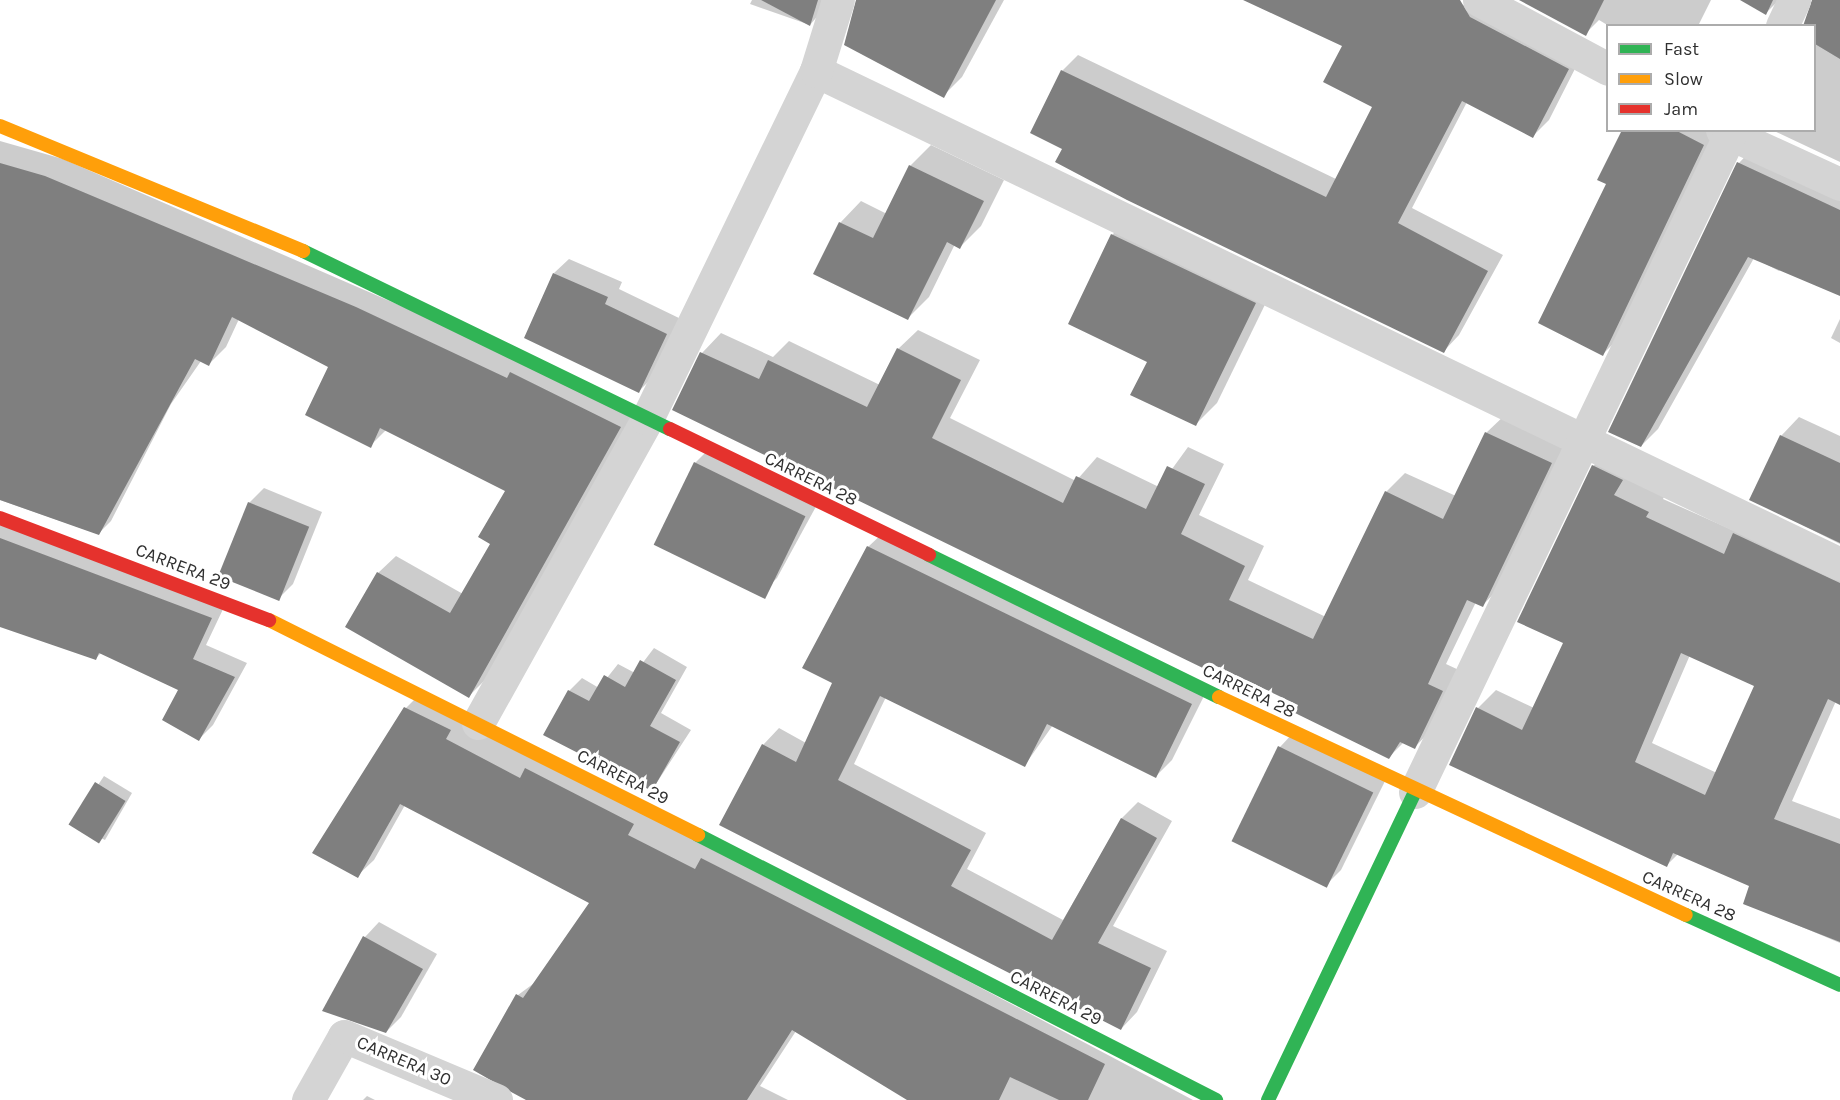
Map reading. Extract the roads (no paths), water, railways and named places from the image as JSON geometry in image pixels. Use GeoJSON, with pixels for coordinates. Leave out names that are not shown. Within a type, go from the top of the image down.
{"type":"FeatureCollection","features":[{"type":"Feature","properties":{"kind":"main road","name":"CARRERA 28"},"geometry":{"type":"LineString","coordinates":[[0,126],[262,231],[1415,792],[1840,985]]}},
{"type":"Feature","properties":{"kind":"main road","name":"CARRERA 29"},"geometry":{"type":"LineString","coordinates":[[0,518],[293,629],[1216,1100]]}},
{"type":"Feature","properties":{"kind":"main road"},"geometry":{"type":"LineString","coordinates":[[1268,1100],[1415,792]]}},
{"type":"Feature","properties":{"kind":"street"},"geometry":{"type":"LineString","coordinates":[[478,723],[647,419],[816,71],[838,0]]}},
{"type":"Feature","properties":{"kind":"street"},"geometry":{"type":"LineString","coordinates":[[1479,0],[1606,68]]}},
{"type":"Feature","properties":{"kind":"street"},"geometry":{"type":"LineString","coordinates":[[1783,24],[1794,0]]}},
{"type":"Feature","properties":{"kind":"street"},"geometry":{"type":"LineString","coordinates":[[816,71],[1840,564]]}},
{"type":"Feature","properties":{"kind":"street"},"geometry":{"type":"LineString","coordinates":[[1415,792],[1728,132],[1840,184]]}},
{"type":"Feature","properties":{"kind":"street","name":"CARRERA 30"},"geometry":{"type":"LineString","coordinates":[[308,1100],[344,1036],[496,1100]]}}]}
